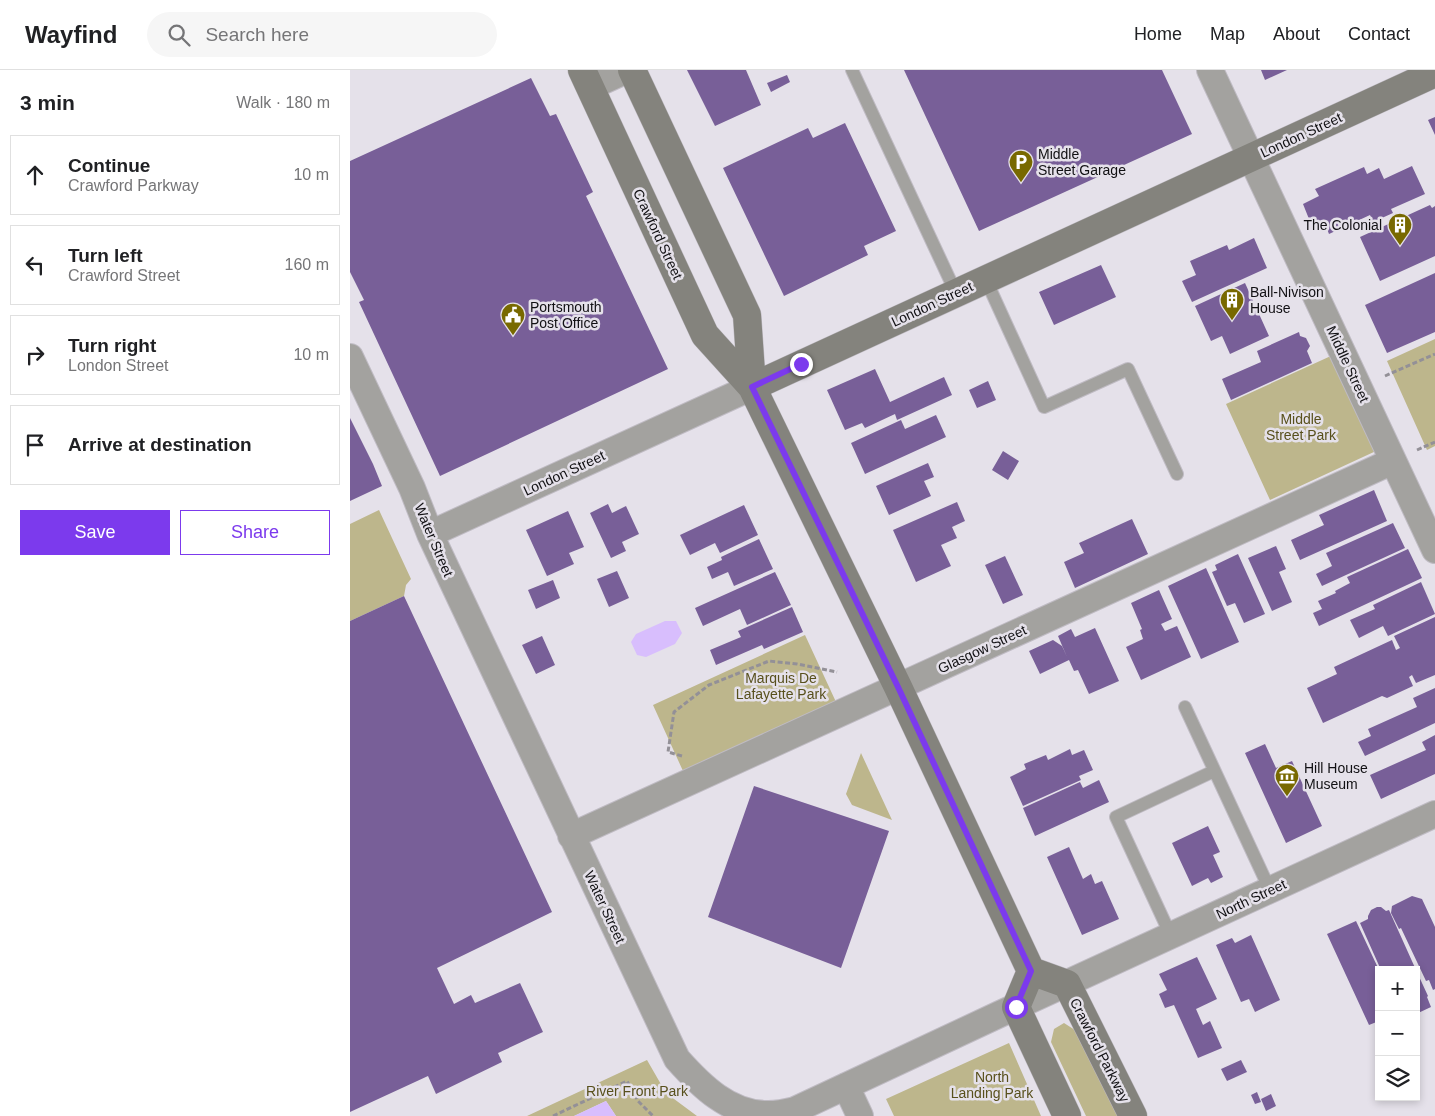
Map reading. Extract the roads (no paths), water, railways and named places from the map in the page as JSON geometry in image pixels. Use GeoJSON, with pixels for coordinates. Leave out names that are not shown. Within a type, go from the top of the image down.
{"type":"FeatureCollection","features":[{"type":"Feature","properties":{"kind":"main road","name":"Crawford Street"},"geometry":{"type":"LineString","coordinates":[[632,70],[747,315],[752,387]]}},
{"type":"Feature","properties":{"kind":"main road","name":"London Street"},"geometry":{"type":"LineString","coordinates":[[752,387],[1435,73]]}},
{"type":"Feature","properties":{"kind":"main road","name":"Crawford Street"},"geometry":{"type":"LineString","coordinates":[[586,78],[705,335],[752,387],[898,687],[1031,971]]}},
{"type":"Feature","properties":{"kind":"main road"},"geometry":{"type":"LineString","coordinates":[[1067,984],[1031,971],[1016,1007],[1067,1116]]}},
{"type":"Feature","properties":{"kind":"main road","name":"Crawford Parkway"},"geometry":{"type":"LineString","coordinates":[[1067,984],[1133,1116]]}},
{"type":"Feature","properties":{"kind":"street"},"geometry":{"type":"LineString","coordinates":[[586,78],[628,70]]}},
{"type":"Feature","properties":{"kind":"street","name":"Middle Street"},"geometry":{"type":"LineString","coordinates":[[1210,70],[1435,550]]}},
{"type":"Feature","properties":{"kind":"street","name":"Water Street"},"geometry":{"type":"LineString","coordinates":[[350,357],[412,488],[430,534],[677,1059],[695,1080],[720,1099],[744,1111],[769,1114],[795,1110],[1067,984]]}},
{"type":"Feature","properties":{"kind":"street","name":"London Street"},"geometry":{"type":"LineString","coordinates":[[430,534],[752,387]]}},
{"type":"Feature","properties":{"kind":"street","name":"Glasgow Street"},"geometry":{"type":"LineString","coordinates":[[571,836],[1393,461]]}},
{"type":"Feature","properties":{"kind":"street","name":"North Street"},"geometry":{"type":"LineString","coordinates":[[1067,984],[1435,814]]}},
{"type":"Feature","properties":{"kind":"street"},"geometry":{"type":"LineString","coordinates":[[846,1086],[860,1116]]}},
{"type":"Feature","properties":{"kind":"lane"},"geometry":{"type":"LineString","coordinates":[[852,70],[956,293]]}},
{"type":"Feature","properties":{"kind":"lane"},"geometry":{"type":"LineString","coordinates":[[986,280],[1044,407],[1128,369],[1177,474]]}},
{"type":"Feature","properties":{"kind":"lane"},"geometry":{"type":"LineString","coordinates":[[1185,708],[1270,890]]}},
{"type":"Feature","properties":{"kind":"lane"},"geometry":{"type":"LineString","coordinates":[[1171,936],[1116,817],[1214,771]]}},
{"type":"Feature","properties":{"kind":"place","name":"Middle Street Garage"},"geometry":{"type":"Point","coordinates":[1021,183]}},
{"type":"Feature","properties":{"kind":"place","name":"The Colonial"},"geometry":{"type":"Point","coordinates":[1400,246]}},
{"type":"Feature","properties":{"kind":"place","name":"Ball-Nivison House"},"geometry":{"type":"Point","coordinates":[1232,321]}},
{"type":"Feature","properties":{"kind":"place","name":"Portsmouth Post Office"},"geometry":{"type":"Point","coordinates":[513,336]}},
{"type":"Feature","properties":{"kind":"place","name":"Hill House Museum"},"geometry":{"type":"Point","coordinates":[1287,797]}},
{"type":"Feature","properties":{"kind":"park label","name":"Middle Street Park"},"geometry":{"type":"Point","coordinates":[1301,428]}},
{"type":"Feature","properties":{"kind":"park label","name":"Marquis De Lafayette Park"},"geometry":{"type":"Point","coordinates":[781,686]}},
{"type":"Feature","properties":{"kind":"park label","name":"North Landing Park"},"geometry":{"type":"Point","coordinates":[992,1086]}},
{"type":"Feature","properties":{"kind":"park label","name":"River Front Park"},"geometry":{"type":"Point","coordinates":[637,1091]}}]}
